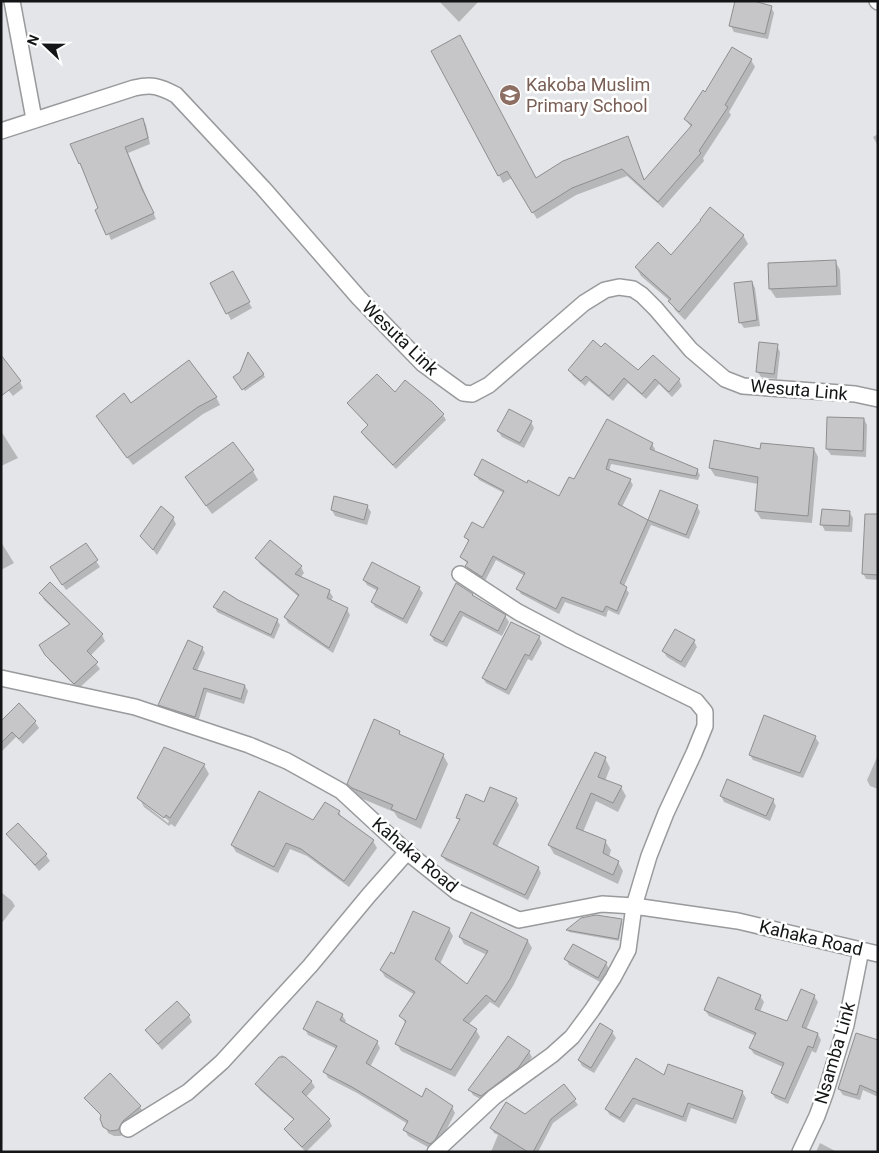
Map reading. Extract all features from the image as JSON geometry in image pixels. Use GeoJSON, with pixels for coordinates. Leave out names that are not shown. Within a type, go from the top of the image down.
{"type":"FeatureCollection","features":[{"type":"Feature","properties":{"kind":"street"},"geometry":{"type":"LineString","coordinates":[[12,1],[34,119]]}},
{"type":"Feature","properties":{"kind":"street","name":"Wesuta Link"},"geometry":{"type":"LineString","coordinates":[[1,130],[148,85],[161,87],[176,95],[264,188],[359,298],[423,364],[463,393],[472,394],[489,385],[584,303],[605,290],[619,286],[633,289],[642,296],[692,350],[725,379],[743,386],[855,394],[878,399]]}},
{"type":"Feature","properties":{"kind":"street"},"geometry":{"type":"LineString","coordinates":[[435,1152],[494,1097],[552,1055],[572,1037],[592,1010],[628,950],[634,906],[649,856],[666,813],[694,754],[705,726],[706,712],[696,701],[518,612],[460,574]]}},
{"type":"Feature","properties":{"kind":"street","name":"Kahaka Road"},"geometry":{"type":"LineString","coordinates":[[1,678],[135,708],[249,745],[279,758],[341,790],[407,852],[457,892],[519,920],[602,904],[634,906],[738,921],[878,954]]}},
{"type":"Feature","properties":{"kind":"street"},"geometry":{"type":"LineString","coordinates":[[128,1129],[188,1092],[222,1062],[310,966],[369,894],[407,852]]}},
{"type":"Feature","properties":{"kind":"street","name":"Nsamba Link"},"geometry":{"type":"LineString","coordinates":[[800,1152],[825,1094],[846,1025],[860,950]]}},
{"type":"Feature","properties":{"kind":"building"},"geometry":{"type":"Polygon","coordinates":[[[735,1],[754,1],[772,6],[765,34],[729,26],[735,1]]]}},
{"type":"Feature","properties":{"kind":"building"},"geometry":{"type":"Polygon","coordinates":[[[460,35],[536,178],[563,161],[628,136],[644,180],[692,125],[684,119],[703,90],[705,92],[732,47],[752,59],[725,105],[728,107],[699,151],[701,153],[658,202],[622,169],[572,188],[532,213],[507,171],[498,176],[431,51],[460,35]]]}},
{"type":"Feature","properties":{"kind":"building"},"geometry":{"type":"Polygon","coordinates":[[[143,118],[148,138],[125,147],[154,213],[106,235],[95,210],[98,208],[80,163],[70,144],[143,118]]]}},
{"type":"Feature","properties":{"kind":"building"},"geometry":{"type":"Polygon","coordinates":[[[710,207],[744,235],[679,312],[668,301],[671,299],[635,267],[658,242],[671,255],[710,207]]]}},
{"type":"Feature","properties":{"kind":"building"},"geometry":{"type":"Polygon","coordinates":[[[836,260],[837,286],[769,289],[768,263],[836,260]]]}},
{"type":"Feature","properties":{"kind":"building"},"geometry":{"type":"Polygon","coordinates":[[[233,271],[250,302],[226,314],[210,283],[233,271]]]}},
{"type":"Feature","properties":{"kind":"building"},"geometry":{"type":"Polygon","coordinates":[[[752,281],[757,320],[739,323],[734,283],[752,281]]]}},
{"type":"Feature","properties":{"kind":"building"},"geometry":{"type":"Polygon","coordinates":[[[593,340],[601,347],[605,343],[638,370],[653,355],[680,379],[669,392],[655,379],[642,394],[624,378],[609,396],[586,376],[581,381],[568,370],[593,340]]]}},
{"type":"Feature","properties":{"kind":"building"},"geometry":{"type":"Polygon","coordinates":[[[759,342],[778,344],[774,374],[756,372],[759,342]]]}},
{"type":"Feature","properties":{"kind":"building"},"geometry":{"type":"Polygon","coordinates":[[[248,352],[264,374],[242,390],[233,377],[240,372],[248,352]]]}},
{"type":"Feature","properties":{"kind":"building"},"geometry":{"type":"Polygon","coordinates":[[[1,355],[21,381],[1,396],[1,355]]]}},
{"type":"Feature","properties":{"kind":"building"},"geometry":{"type":"Polygon","coordinates":[[[189,360],[217,397],[198,407],[127,458],[96,416],[124,393],[131,403],[189,360]]]}},
{"type":"Feature","properties":{"kind":"building"},"geometry":{"type":"Polygon","coordinates":[[[377,374],[395,392],[405,380],[444,414],[393,465],[361,432],[368,425],[347,403],[377,374]]]}},
{"type":"Feature","properties":{"kind":"building"},"geometry":{"type":"Polygon","coordinates":[[[509,409],[532,421],[520,443],[497,431],[509,409]]]}},
{"type":"Feature","properties":{"kind":"building"},"geometry":{"type":"Polygon","coordinates":[[[827,417],[864,418],[863,451],[826,449],[827,417]]]}},
{"type":"Feature","properties":{"kind":"building"},"geometry":{"type":"Polygon","coordinates":[[[607,419],[653,443],[650,449],[698,469],[696,476],[609,459],[606,469],[631,479],[618,504],[648,520],[620,583],[627,587],[617,611],[606,606],[603,612],[562,597],[556,609],[516,589],[525,573],[493,556],[482,577],[465,566],[468,562],[460,557],[469,540],[464,537],[472,522],[483,528],[504,491],[474,475],[482,459],[527,483],[528,480],[559,496],[569,477],[574,479],[607,419]]]}},
{"type":"Feature","properties":{"kind":"building"},"geometry":{"type":"Polygon","coordinates":[[[714,440],[760,449],[761,443],[814,448],[808,516],[755,511],[758,477],[709,468],[714,440]]]}},
{"type":"Feature","properties":{"kind":"building"},"geometry":{"type":"Polygon","coordinates":[[[233,442],[254,470],[206,506],[185,477],[233,442]]]}},
{"type":"Feature","properties":{"kind":"building"},"geometry":{"type":"Polygon","coordinates":[[[660,490],[698,505],[686,535],[648,520],[660,490]]]}},
{"type":"Feature","properties":{"kind":"building"},"geometry":{"type":"Polygon","coordinates":[[[334,496],[368,505],[364,520],[331,510],[334,496]]]}},
{"type":"Feature","properties":{"kind":"building"},"geometry":{"type":"Polygon","coordinates":[[[161,506],[174,517],[153,550],[140,536],[161,506]]]}},
{"type":"Feature","properties":{"kind":"building"},"geometry":{"type":"Polygon","coordinates":[[[822,509],[850,511],[849,526],[820,525],[822,509]]]}},
{"type":"Feature","properties":{"kind":"building"},"geometry":{"type":"Polygon","coordinates":[[[865,514],[878,514],[878,575],[862,574],[865,514]]]}},
{"type":"Feature","properties":{"kind":"building"},"geometry":{"type":"Polygon","coordinates":[[[270,540],[302,566],[295,574],[330,590],[327,598],[348,608],[329,648],[284,617],[299,595],[255,558],[270,540]]]}},
{"type":"Feature","properties":{"kind":"building"},"geometry":{"type":"Polygon","coordinates":[[[86,543],[98,560],[62,585],[50,567],[86,543]]]}},
{"type":"Feature","properties":{"kind":"building"},"geometry":{"type":"Polygon","coordinates":[[[372,562],[420,587],[403,619],[371,602],[378,588],[363,580],[372,562]]]}},
{"type":"Feature","properties":{"kind":"building"},"geometry":{"type":"Polygon","coordinates":[[[50,582],[103,634],[87,651],[98,662],[74,684],[45,655],[39,645],[70,624],[39,593],[50,582]]]}},
{"type":"Feature","properties":{"kind":"building"},"geometry":{"type":"Polygon","coordinates":[[[456,583],[506,615],[498,631],[460,611],[443,642],[430,635],[456,583]]]}},
{"type":"Feature","properties":{"kind":"building"},"geometry":{"type":"Polygon","coordinates":[[[224,591],[238,600],[278,619],[271,635],[213,607],[224,591]]]}},
{"type":"Feature","properties":{"kind":"building"},"geometry":{"type":"Polygon","coordinates":[[[511,622],[540,636],[529,656],[525,654],[506,690],[482,678],[511,622]]]}},
{"type":"Feature","properties":{"kind":"building"},"geometry":{"type":"Polygon","coordinates":[[[675,629],[695,640],[681,662],[662,651],[675,629]]]}},
{"type":"Feature","properties":{"kind":"building"},"geometry":{"type":"Polygon","coordinates":[[[188,640],[203,647],[193,669],[245,685],[241,699],[204,688],[195,717],[158,705],[188,640]]]}},
{"type":"Feature","properties":{"kind":"building"},"geometry":{"type":"Polygon","coordinates":[[[19,703],[36,721],[19,739],[12,732],[1,743],[1,721],[19,703]]]}},
{"type":"Feature","properties":{"kind":"building"},"geometry":{"type":"Polygon","coordinates":[[[764,715],[816,736],[800,773],[749,755],[764,715]]]}},
{"type":"Feature","properties":{"kind":"building"},"geometry":{"type":"Polygon","coordinates":[[[374,719],[400,731],[399,734],[444,754],[416,820],[391,809],[393,805],[352,788],[347,784],[374,719]]]}},
{"type":"Feature","properties":{"kind":"building"},"geometry":{"type":"Polygon","coordinates":[[[164,747],[205,764],[170,818],[166,815],[164,818],[137,798],[164,747]]]}},
{"type":"Feature","properties":{"kind":"building"},"geometry":{"type":"Polygon","coordinates":[[[595,752],[606,757],[598,777],[622,786],[613,803],[591,793],[576,828],[606,840],[603,853],[619,861],[613,875],[548,845],[595,752]]]}},
{"type":"Feature","properties":{"kind":"building"},"geometry":{"type":"Polygon","coordinates":[[[727,779],[774,799],[766,816],[720,796],[727,779]]]}},
{"type":"Feature","properties":{"kind":"building"},"geometry":{"type":"Polygon","coordinates":[[[490,787],[517,798],[493,844],[539,867],[525,895],[441,856],[460,819],[456,818],[466,794],[484,802],[490,787]]]}},
{"type":"Feature","properties":{"kind":"building"},"geometry":{"type":"Polygon","coordinates":[[[259,791],[313,820],[325,802],[340,811],[338,814],[374,840],[344,881],[301,849],[286,843],[274,867],[231,845],[259,791]]]}},
{"type":"Feature","properties":{"kind":"building"},"geometry":{"type":"Polygon","coordinates":[[[18,823],[47,854],[35,865],[6,834],[18,823]]]}},
{"type":"Feature","properties":{"kind":"building"},"geometry":{"type":"Polygon","coordinates":[[[413,911],[450,928],[435,959],[467,984],[488,951],[459,937],[471,912],[528,940],[510,979],[495,1002],[486,995],[463,1020],[477,1029],[451,1070],[395,1044],[406,1021],[399,1016],[415,992],[380,970],[391,952],[394,954],[413,911]]]}},
{"type":"Feature","properties":{"kind":"building"},"geometry":{"type":"Polygon","coordinates":[[[596,915],[622,919],[618,939],[566,930],[581,918],[596,915]]]}},
{"type":"Feature","properties":{"kind":"building"},"geometry":{"type":"Polygon","coordinates":[[[573,944],[607,962],[598,978],[564,959],[573,944]]]}},
{"type":"Feature","properties":{"kind":"building"},"geometry":{"type":"Polygon","coordinates":[[[718,977],[761,995],[755,1009],[787,1021],[801,989],[815,995],[802,1027],[818,1033],[813,1048],[808,1046],[785,1099],[771,1093],[784,1063],[749,1048],[756,1033],[704,1010],[718,977]]]}},
{"type":"Feature","properties":{"kind":"building"},"geometry":{"type":"Polygon","coordinates":[[[177,1001],[190,1015],[158,1044],[145,1030],[177,1001]]]}},
{"type":"Feature","properties":{"kind":"building"},"geometry":{"type":"Polygon","coordinates":[[[317,1001],[343,1014],[340,1020],[378,1041],[366,1063],[422,1097],[426,1088],[453,1106],[435,1140],[430,1144],[403,1130],[408,1121],[323,1072],[337,1046],[303,1029],[317,1001]]]}},
{"type":"Feature","properties":{"kind":"building"},"geometry":{"type":"Polygon","coordinates":[[[600,1023],[613,1031],[591,1068],[578,1060],[600,1023]]]}},
{"type":"Feature","properties":{"kind":"building"},"geometry":{"type":"Polygon","coordinates":[[[856,1033],[878,1040],[878,1093],[860,1085],[857,1095],[838,1089],[856,1033]]]}},
{"type":"Feature","properties":{"kind":"building"},"geometry":{"type":"Polygon","coordinates":[[[508,1036],[530,1051],[518,1068],[481,1096],[468,1090],[508,1036]]]}},
{"type":"Feature","properties":{"kind":"building"},"geometry":{"type":"Polygon","coordinates":[[[279,1057],[285,1057],[312,1081],[302,1092],[330,1119],[302,1147],[284,1129],[294,1119],[255,1084],[279,1057]]]}},
{"type":"Feature","properties":{"kind":"building"},"geometry":{"type":"Polygon","coordinates":[[[636,1058],[664,1075],[668,1064],[743,1091],[733,1119],[688,1103],[683,1117],[633,1098],[620,1118],[605,1109],[636,1058]]]}},
{"type":"Feature","properties":{"kind":"building"},"geometry":{"type":"Polygon","coordinates":[[[110,1073],[141,1106],[123,1121],[118,1130],[110,1131],[103,1127],[100,1119],[101,1115],[84,1098],[110,1073]]]}},
{"type":"Feature","properties":{"kind":"building"},"geometry":{"type":"Polygon","coordinates":[[[564,1084],[576,1099],[551,1119],[533,1152],[528,1152],[490,1128],[506,1102],[525,1114],[564,1084]]]}},
{"type":"Feature","properties":{"kind":"place","name":"Kakoba Muslim Primary School"},"geometry":{"type":"Point","coordinates":[510,95]}}]}
